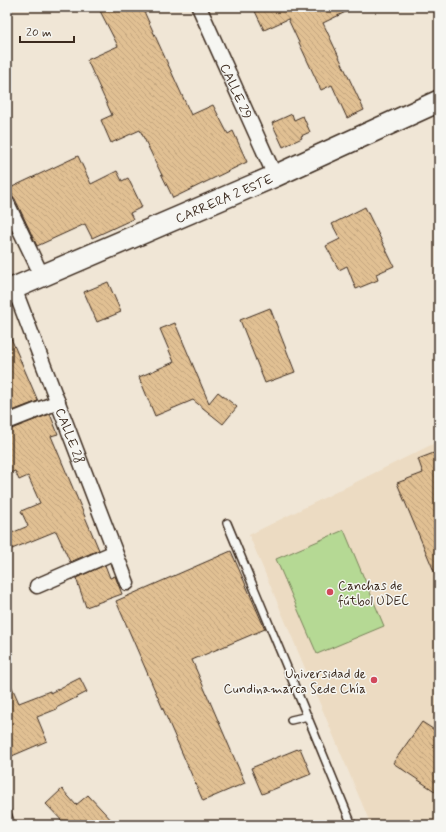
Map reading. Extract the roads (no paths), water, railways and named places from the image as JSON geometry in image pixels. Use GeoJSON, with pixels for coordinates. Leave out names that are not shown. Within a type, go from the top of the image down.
{"type":"FeatureCollection","features":[{"type":"Feature","properties":{"kind":"street","name":"CALLE 29"},"geometry":{"type":"LineString","coordinates":[[199,7],[275,176]]}},
{"type":"Feature","properties":{"kind":"street","name":"CARRERA 2 ESTE"},"geometry":{"type":"LineString","coordinates":[[10,290],[275,176],[439,100]]}},
{"type":"Feature","properties":{"kind":"street"},"geometry":{"type":"LineString","coordinates":[[7,203],[42,276]]}},
{"type":"Feature","properties":{"kind":"street","name":"CALLE 28"},"geometry":{"type":"LineString","coordinates":[[10,290],[58,402],[127,583]]}},
{"type":"Feature","properties":{"kind":"street"},"geometry":{"type":"LineString","coordinates":[[7,422],[58,402]]}},
{"type":"Feature","properties":{"kind":"street"},"geometry":{"type":"LineString","coordinates":[[38,586],[115,552]]}},
{"type":"Feature","properties":{"kind":"lane"},"geometry":{"type":"LineString","coordinates":[[227,522],[352,825]]}},
{"type":"Feature","properties":{"kind":"lane"},"geometry":{"type":"LineString","coordinates":[[291,720],[308,716]]}},
{"type":"Feature","properties":{"kind":"lane"},"geometry":{"type":"LineString","coordinates":[[7,813],[11,825]]}},
{"type":"Feature","properties":{"kind":"place","name":"Canchas de fútbol UDEC"},"geometry":{"type":"Point","coordinates":[330,592]}},
{"type":"Feature","properties":{"kind":"place","name":"Universidad de Cundinamarca Sede Chía"},"geometry":{"type":"Point","coordinates":[374,680]}}]}
